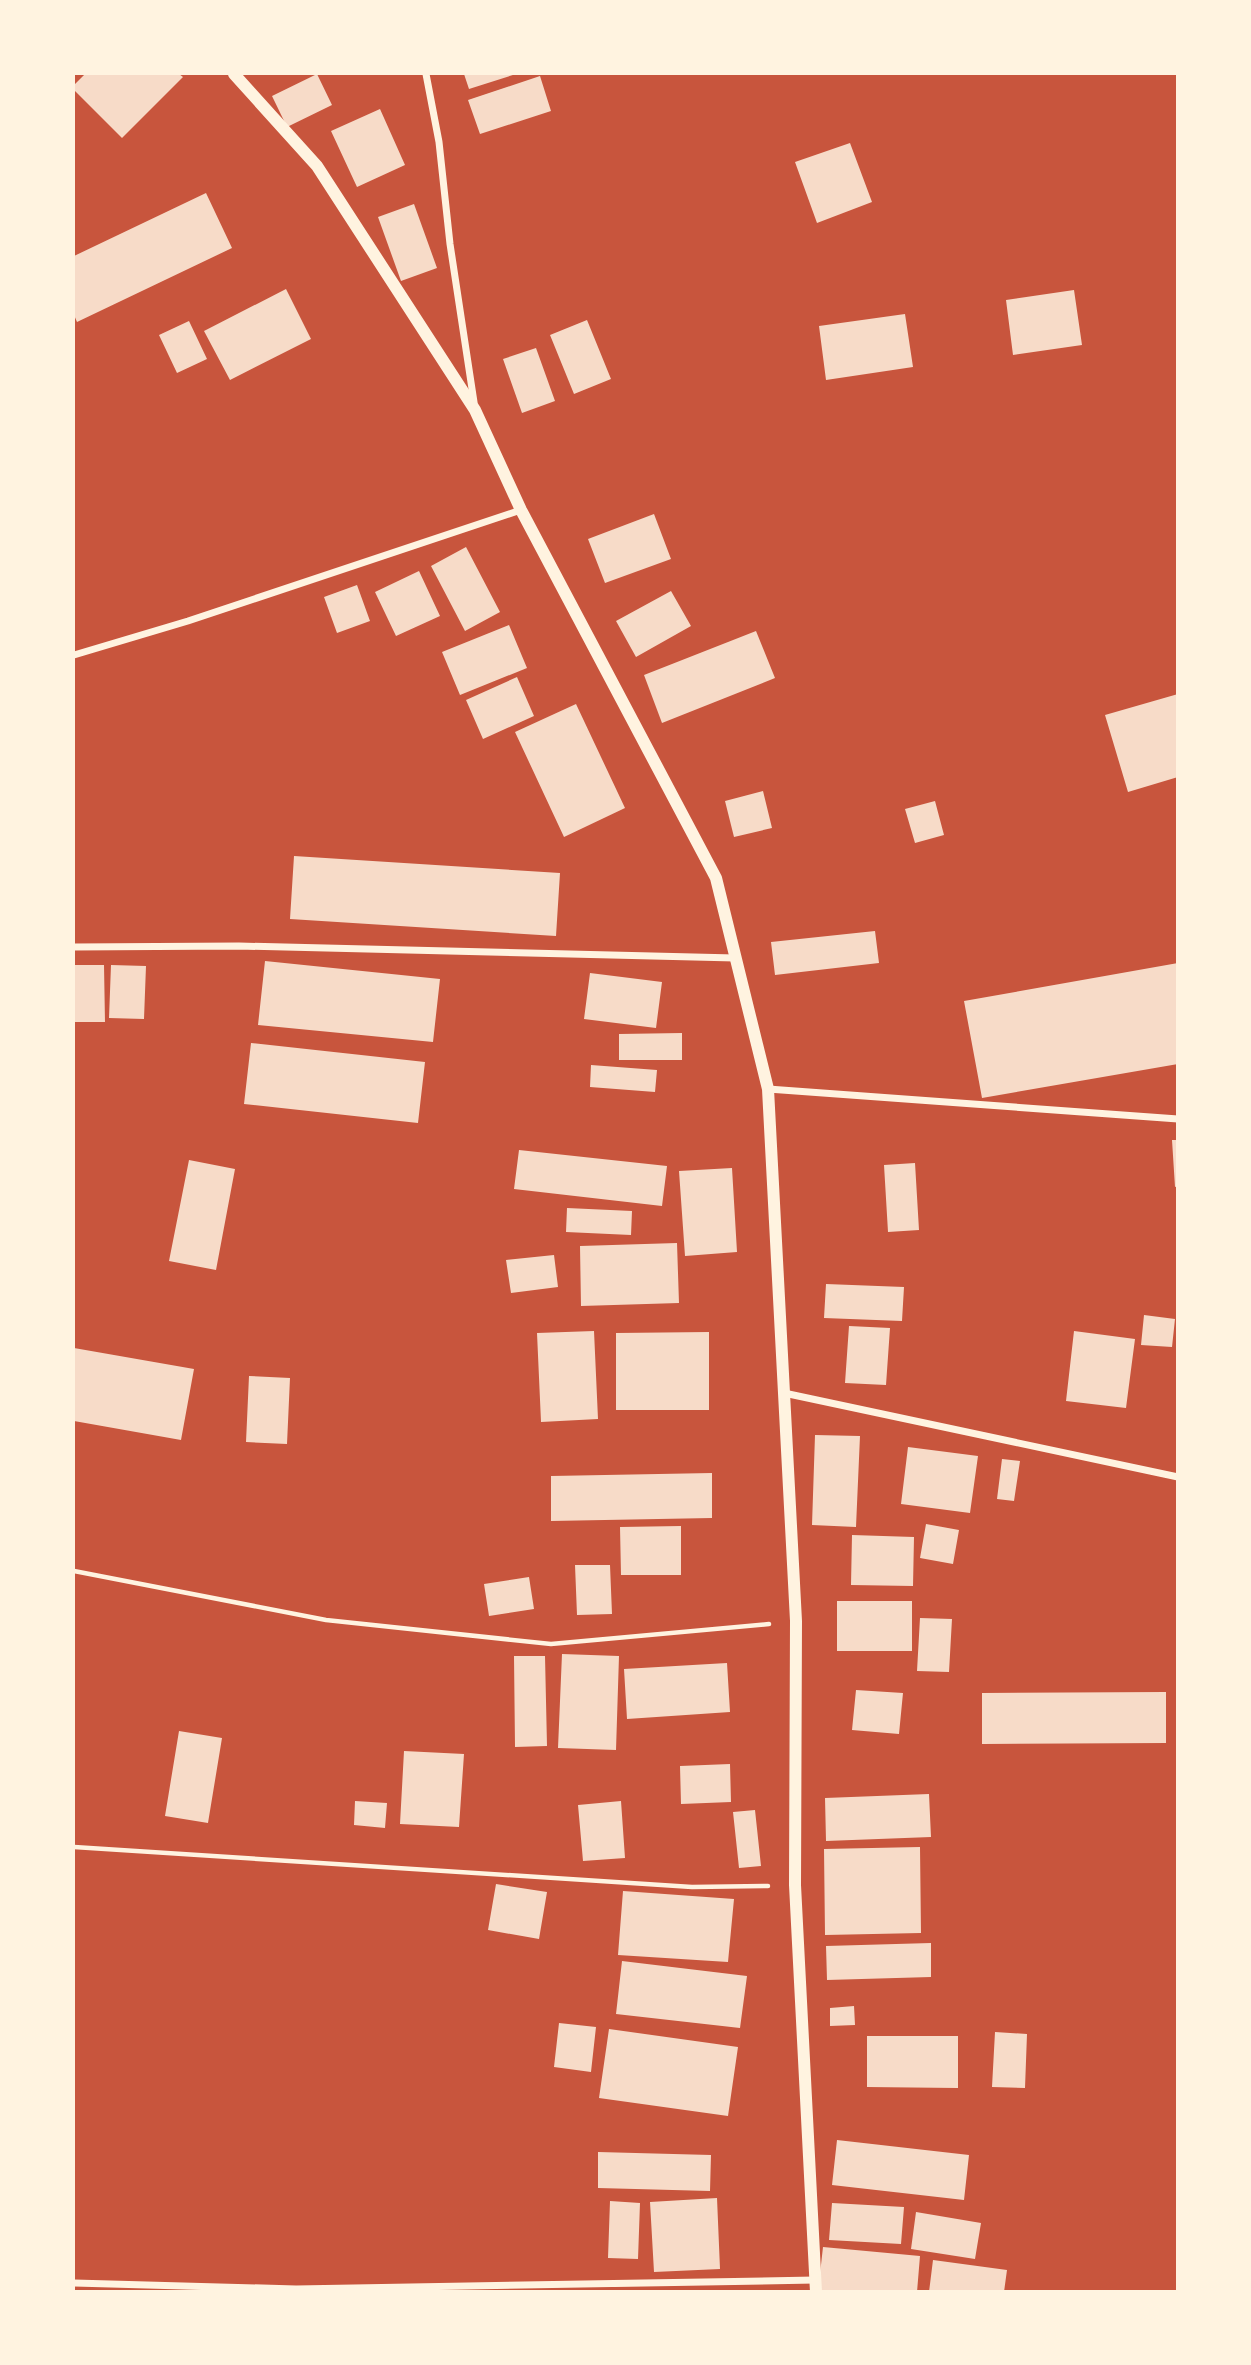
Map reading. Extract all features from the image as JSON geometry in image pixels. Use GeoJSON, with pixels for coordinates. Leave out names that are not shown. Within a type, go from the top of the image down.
{"type":"FeatureCollection","features":[{"type":"Feature","properties":{"kind":"street"},"geometry":{"type":"LineString","coordinates":[[74,2283],[223,2289],[815,2286],[795,1885],[796,1621],[768,1089],[716,878],[521,510],[475,410],[317,166],[234,74]]}},
{"type":"Feature","properties":{"kind":"street"},"geometry":{"type":"LineString","coordinates":[[426,74],[439,142],[450,244],[475,410]]}},
{"type":"Feature","properties":{"kind":"street"},"geometry":{"type":"LineString","coordinates":[[74,655],[188,621],[521,510]]}},
{"type":"Feature","properties":{"kind":"street"},"geometry":{"type":"LineString","coordinates":[[74,947],[239,946],[736,958]]}},
{"type":"Feature","properties":{"kind":"street"},"geometry":{"type":"LineString","coordinates":[[768,1089],[1178,1119]]}},
{"type":"Feature","properties":{"kind":"street"},"geometry":{"type":"LineString","coordinates":[[784,1394],[1178,1477]]}},
{"type":"Feature","properties":{"kind":"path"},"geometry":{"type":"LineString","coordinates":[[74,1571],[326,1620],[551,1644],[796,1621]]}},
{"type":"Feature","properties":{"kind":"path"},"geometry":{"type":"LineString","coordinates":[[74,1847],[692,1888],[795,1885]]}},
{"type":"Feature","properties":{"kind":"building"},"geometry":{"type":"Polygon","coordinates":[[[85,74],[179,74],[183,77],[122,138],[74,90],[74,85],[85,74]]]}},
{"type":"Feature","properties":{"kind":"building"},"geometry":{"type":"Polygon","coordinates":[[[317,74],[332,105],[287,127],[272,96],[317,74]]]}},
{"type":"Feature","properties":{"kind":"building"},"geometry":{"type":"Polygon","coordinates":[[[464,74],[516,74],[469,89],[464,74]]]}},
{"type":"Feature","properties":{"kind":"building"},"geometry":{"type":"Polygon","coordinates":[[[540,76],[551,111],[480,134],[468,100],[540,76]]]}},
{"type":"Feature","properties":{"kind":"building"},"geometry":{"type":"Polygon","coordinates":[[[380,109],[405,165],[357,187],[331,131],[380,109]]]}},
{"type":"Feature","properties":{"kind":"building"},"geometry":{"type":"Polygon","coordinates":[[[850,143],[872,202],[817,223],[795,162],[850,143]]]}},
{"type":"Feature","properties":{"kind":"building"},"geometry":{"type":"Polygon","coordinates":[[[206,193],[232,248],[77,322],[74,315],[74,256],[206,193]]]}},
{"type":"Feature","properties":{"kind":"building"},"geometry":{"type":"Polygon","coordinates":[[[414,204],[437,268],[401,281],[378,217],[414,204]]]}},
{"type":"Feature","properties":{"kind":"building"},"geometry":{"type":"Polygon","coordinates":[[[286,289],[311,339],[230,380],[204,331],[286,289]]]}},
{"type":"Feature","properties":{"kind":"building"},"geometry":{"type":"Polygon","coordinates":[[[1074,290],[1082,345],[1013,355],[1006,300],[1074,290]]]}},
{"type":"Feature","properties":{"kind":"building"},"geometry":{"type":"Polygon","coordinates":[[[905,314],[913,367],[826,380],[819,326],[905,314]]]}},
{"type":"Feature","properties":{"kind":"building"},"geometry":{"type":"Polygon","coordinates":[[[587,320],[611,379],[574,394],[550,335],[587,320]]]}},
{"type":"Feature","properties":{"kind":"building"},"geometry":{"type":"Polygon","coordinates":[[[189,321],[207,359],[177,373],[159,335],[189,321]]]}},
{"type":"Feature","properties":{"kind":"building"},"geometry":{"type":"Polygon","coordinates":[[[536,348],[555,401],[522,413],[503,359],[536,348]]]}},
{"type":"Feature","properties":{"kind":"building"},"geometry":{"type":"Polygon","coordinates":[[[654,514],[671,559],[605,583],[588,539],[654,514]]]}},
{"type":"Feature","properties":{"kind":"building"},"geometry":{"type":"Polygon","coordinates":[[[466,547],[500,612],[465,631],[431,566],[466,547]]]}},
{"type":"Feature","properties":{"kind":"building"},"geometry":{"type":"Polygon","coordinates":[[[419,571],[440,616],[396,636],[375,592],[419,571]]]}},
{"type":"Feature","properties":{"kind":"building"},"geometry":{"type":"Polygon","coordinates":[[[357,585],[370,621],[337,633],[324,597],[357,585]]]}},
{"type":"Feature","properties":{"kind":"building"},"geometry":{"type":"Polygon","coordinates":[[[671,591],[691,626],[636,657],[616,621],[671,591]]]}},
{"type":"Feature","properties":{"kind":"building"},"geometry":{"type":"Polygon","coordinates":[[[509,625],[527,668],[460,695],[442,652],[509,625]]]}},
{"type":"Feature","properties":{"kind":"building"},"geometry":{"type":"Polygon","coordinates":[[[756,631],[775,678],[662,723],[644,675],[756,631]]]}},
{"type":"Feature","properties":{"kind":"building"},"geometry":{"type":"Polygon","coordinates":[[[517,677],[534,716],[483,739],[466,700],[517,677]]]}},
{"type":"Feature","properties":{"kind":"building"},"geometry":{"type":"Polygon","coordinates":[[[1178,694],[1178,777],[1128,792],[1105,715],[1178,694]]]}},
{"type":"Feature","properties":{"kind":"building"},"geometry":{"type":"Polygon","coordinates":[[[576,704],[625,808],[564,837],[515,732],[576,704]]]}},
{"type":"Feature","properties":{"kind":"building"},"geometry":{"type":"Polygon","coordinates":[[[763,791],[772,828],[734,837],[725,801],[763,791]]]}},
{"type":"Feature","properties":{"kind":"building"},"geometry":{"type":"Polygon","coordinates":[[[935,801],[944,835],[915,843],[905,809],[935,801]]]}},
{"type":"Feature","properties":{"kind":"building"},"geometry":{"type":"Polygon","coordinates":[[[294,856],[560,873],[556,936],[290,919],[294,856]]]}},
{"type":"Feature","properties":{"kind":"building"},"geometry":{"type":"Polygon","coordinates":[[[875,931],[879,963],[775,975],[771,942],[875,931]]]}},
{"type":"Feature","properties":{"kind":"building"},"geometry":{"type":"Polygon","coordinates":[[[265,961],[440,979],[433,1042],[258,1025],[265,961]]]}},
{"type":"Feature","properties":{"kind":"building"},"geometry":{"type":"Polygon","coordinates":[[[1178,963],[1178,1064],[982,1098],[964,1001],[1178,963]]]}},
{"type":"Feature","properties":{"kind":"building"},"geometry":{"type":"Polygon","coordinates":[[[74,965],[104,965],[105,1022],[74,1022],[74,965]]]}},
{"type":"Feature","properties":{"kind":"building"},"geometry":{"type":"Polygon","coordinates":[[[111,965],[146,966],[144,1019],[109,1018],[111,965]]]}},
{"type":"Feature","properties":{"kind":"building"},"geometry":{"type":"Polygon","coordinates":[[[590,973],[662,982],[656,1028],[584,1019],[590,973]]]}},
{"type":"Feature","properties":{"kind":"building"},"geometry":{"type":"Polygon","coordinates":[[[682,1033],[682,1060],[619,1060],[619,1034],[682,1033]]]}},
{"type":"Feature","properties":{"kind":"building"},"geometry":{"type":"Polygon","coordinates":[[[251,1043],[425,1062],[418,1123],[244,1104],[251,1043]]]}},
{"type":"Feature","properties":{"kind":"building"},"geometry":{"type":"Polygon","coordinates":[[[591,1065],[657,1070],[655,1092],[590,1087],[591,1065]]]}},
{"type":"Feature","properties":{"kind":"building"},"geometry":{"type":"Polygon","coordinates":[[[1172,1140],[1178,1140],[1178,1186],[1175,1187],[1172,1140]]]}},
{"type":"Feature","properties":{"kind":"building"},"geometry":{"type":"Polygon","coordinates":[[[519,1150],[667,1166],[662,1206],[514,1189],[519,1150]]]}},
{"type":"Feature","properties":{"kind":"building"},"geometry":{"type":"Polygon","coordinates":[[[189,1160],[235,1169],[216,1270],[169,1261],[189,1160]]]}},
{"type":"Feature","properties":{"kind":"building"},"geometry":{"type":"Polygon","coordinates":[[[915,1163],[919,1230],[888,1232],[884,1165],[915,1163]]]}},
{"type":"Feature","properties":{"kind":"building"},"geometry":{"type":"Polygon","coordinates":[[[732,1168],[737,1252],[685,1256],[679,1171],[732,1168]]]}},
{"type":"Feature","properties":{"kind":"building"},"geometry":{"type":"Polygon","coordinates":[[[567,1208],[632,1211],[631,1235],[566,1232],[567,1208]]]}},
{"type":"Feature","properties":{"kind":"building"},"geometry":{"type":"Polygon","coordinates":[[[677,1243],[679,1303],[581,1306],[580,1246],[677,1243]]]}},
{"type":"Feature","properties":{"kind":"building"},"geometry":{"type":"Polygon","coordinates":[[[554,1255],[558,1287],[511,1293],[506,1260],[554,1255]]]}},
{"type":"Feature","properties":{"kind":"building"},"geometry":{"type":"Polygon","coordinates":[[[826,1284],[904,1287],[902,1321],[824,1318],[826,1284]]]}},
{"type":"Feature","properties":{"kind":"building"},"geometry":{"type":"Polygon","coordinates":[[[1144,1315],[1175,1319],[1172,1347],[1141,1345],[1144,1315]]]}},
{"type":"Feature","properties":{"kind":"building"},"geometry":{"type":"Polygon","coordinates":[[[849,1326],[890,1328],[886,1385],[845,1383],[849,1326]]]}},
{"type":"Feature","properties":{"kind":"building"},"geometry":{"type":"Polygon","coordinates":[[[594,1331],[598,1419],[541,1422],[537,1333],[594,1331]]]}},
{"type":"Feature","properties":{"kind":"building"},"geometry":{"type":"Polygon","coordinates":[[[1074,1331],[1135,1339],[1126,1408],[1066,1401],[1074,1331]]]}},
{"type":"Feature","properties":{"kind":"building"},"geometry":{"type":"Polygon","coordinates":[[[709,1332],[709,1410],[616,1410],[616,1333],[709,1332]]]}},
{"type":"Feature","properties":{"kind":"building"},"geometry":{"type":"Polygon","coordinates":[[[74,1348],[194,1369],[181,1440],[74,1421],[74,1348]]]}},
{"type":"Feature","properties":{"kind":"building"},"geometry":{"type":"Polygon","coordinates":[[[249,1376],[290,1378],[287,1444],[246,1442],[249,1376]]]}},
{"type":"Feature","properties":{"kind":"building"},"geometry":{"type":"Polygon","coordinates":[[[815,1435],[860,1436],[856,1527],[812,1525],[815,1435]]]}},
{"type":"Feature","properties":{"kind":"building"},"geometry":{"type":"Polygon","coordinates":[[[908,1447],[978,1456],[970,1513],[901,1504],[908,1447]]]}},
{"type":"Feature","properties":{"kind":"building"},"geometry":{"type":"Polygon","coordinates":[[[1002,1459],[1020,1461],[1014,1501],[997,1499],[1002,1459]]]}},
{"type":"Feature","properties":{"kind":"building"},"geometry":{"type":"Polygon","coordinates":[[[712,1473],[712,1518],[551,1521],[551,1476],[712,1473]]]}},
{"type":"Feature","properties":{"kind":"building"},"geometry":{"type":"Polygon","coordinates":[[[926,1524],[959,1530],[953,1564],[920,1558],[926,1524]]]}},
{"type":"Feature","properties":{"kind":"building"},"geometry":{"type":"Polygon","coordinates":[[[681,1526],[681,1575],[621,1575],[620,1527],[681,1526]]]}},
{"type":"Feature","properties":{"kind":"building"},"geometry":{"type":"Polygon","coordinates":[[[852,1535],[914,1537],[913,1586],[851,1585],[852,1535]]]}},
{"type":"Feature","properties":{"kind":"building"},"geometry":{"type":"Polygon","coordinates":[[[575,1565],[610,1565],[612,1614],[577,1615],[575,1565]]]}},
{"type":"Feature","properties":{"kind":"building"},"geometry":{"type":"Polygon","coordinates":[[[529,1577],[534,1609],[489,1616],[484,1584],[529,1577]]]}},
{"type":"Feature","properties":{"kind":"building"},"geometry":{"type":"Polygon","coordinates":[[[837,1601],[912,1601],[912,1651],[837,1651],[837,1601]]]}},
{"type":"Feature","properties":{"kind":"building"},"geometry":{"type":"Polygon","coordinates":[[[920,1618],[952,1619],[949,1672],[917,1671],[920,1618]]]}},
{"type":"Feature","properties":{"kind":"building"},"geometry":{"type":"Polygon","coordinates":[[[562,1654],[619,1656],[616,1750],[558,1748],[562,1654]]]}},
{"type":"Feature","properties":{"kind":"building"},"geometry":{"type":"Polygon","coordinates":[[[514,1656],[545,1656],[547,1746],[515,1747],[514,1656]]]}},
{"type":"Feature","properties":{"kind":"building"},"geometry":{"type":"Polygon","coordinates":[[[727,1663],[730,1712],[627,1719],[624,1669],[727,1663]]]}},
{"type":"Feature","properties":{"kind":"building"},"geometry":{"type":"Polygon","coordinates":[[[856,1690],[903,1693],[899,1734],[852,1730],[856,1690]]]}},
{"type":"Feature","properties":{"kind":"building"},"geometry":{"type":"Polygon","coordinates":[[[1166,1692],[1166,1743],[982,1744],[982,1693],[1166,1692]]]}},
{"type":"Feature","properties":{"kind":"building"},"geometry":{"type":"Polygon","coordinates":[[[179,1731],[222,1738],[208,1823],[165,1816],[179,1731]]]}},
{"type":"Feature","properties":{"kind":"building"},"geometry":{"type":"Polygon","coordinates":[[[404,1751],[464,1754],[459,1827],[400,1824],[404,1751]]]}},
{"type":"Feature","properties":{"kind":"building"},"geometry":{"type":"Polygon","coordinates":[[[730,1764],[731,1802],[681,1804],[680,1766],[730,1764]]]}},
{"type":"Feature","properties":{"kind":"building"},"geometry":{"type":"Polygon","coordinates":[[[929,1794],[931,1837],[826,1841],[825,1798],[929,1794]]]}},
{"type":"Feature","properties":{"kind":"building"},"geometry":{"type":"Polygon","coordinates":[[[355,1801],[387,1803],[385,1828],[354,1825],[355,1801]]]}},
{"type":"Feature","properties":{"kind":"building"},"geometry":{"type":"Polygon","coordinates":[[[621,1801],[625,1858],[583,1861],[578,1805],[621,1801]]]}},
{"type":"Feature","properties":{"kind":"building"},"geometry":{"type":"Polygon","coordinates":[[[755,1810],[761,1866],[739,1868],[733,1812],[755,1810]]]}},
{"type":"Feature","properties":{"kind":"building"},"geometry":{"type":"Polygon","coordinates":[[[920,1847],[921,1933],[825,1935],[824,1849],[920,1847]]]}},
{"type":"Feature","properties":{"kind":"building"},"geometry":{"type":"Polygon","coordinates":[[[496,1884],[547,1892],[539,1939],[488,1930],[496,1884]]]}},
{"type":"Feature","properties":{"kind":"building"},"geometry":{"type":"Polygon","coordinates":[[[623,1891],[734,1899],[728,1962],[618,1955],[623,1891]]]}},
{"type":"Feature","properties":{"kind":"building"},"geometry":{"type":"Polygon","coordinates":[[[931,1943],[931,1977],[827,1980],[826,1946],[931,1943]]]}},
{"type":"Feature","properties":{"kind":"building"},"geometry":{"type":"Polygon","coordinates":[[[622,1961],[747,1976],[740,2028],[616,2014],[622,1961]]]}},
{"type":"Feature","properties":{"kind":"building"},"geometry":{"type":"Polygon","coordinates":[[[854,2006],[855,2025],[830,2026],[830,2008],[854,2006]]]}},
{"type":"Feature","properties":{"kind":"building"},"geometry":{"type":"Polygon","coordinates":[[[559,2023],[596,2027],[591,2072],[554,2067],[559,2023]]]}},
{"type":"Feature","properties":{"kind":"building"},"geometry":{"type":"Polygon","coordinates":[[[609,2029],[738,2047],[728,2116],[599,2098],[609,2029]]]}},
{"type":"Feature","properties":{"kind":"building"},"geometry":{"type":"Polygon","coordinates":[[[995,2032],[1027,2034],[1025,2088],[992,2087],[995,2032]]]}},
{"type":"Feature","properties":{"kind":"building"},"geometry":{"type":"Polygon","coordinates":[[[867,2036],[958,2036],[958,2088],[867,2087],[867,2036]]]}},
{"type":"Feature","properties":{"kind":"building"},"geometry":{"type":"Polygon","coordinates":[[[837,2140],[969,2155],[964,2200],[832,2185],[837,2140]]]}},
{"type":"Feature","properties":{"kind":"building"},"geometry":{"type":"Polygon","coordinates":[[[598,2152],[711,2155],[710,2191],[598,2188],[598,2152]]]}},
{"type":"Feature","properties":{"kind":"building"},"geometry":{"type":"Polygon","coordinates":[[[717,2198],[720,2269],[654,2272],[650,2202],[717,2198]]]}},
{"type":"Feature","properties":{"kind":"building"},"geometry":{"type":"Polygon","coordinates":[[[610,2201],[640,2203],[638,2259],[608,2258],[610,2201]]]}},
{"type":"Feature","properties":{"kind":"building"},"geometry":{"type":"Polygon","coordinates":[[[832,2203],[904,2207],[901,2244],[829,2240],[832,2203]]]}},
{"type":"Feature","properties":{"kind":"building"},"geometry":{"type":"Polygon","coordinates":[[[916,2212],[981,2223],[975,2259],[911,2249],[916,2212]]]}},
{"type":"Feature","properties":{"kind":"building"},"geometry":{"type":"Polygon","coordinates":[[[823,2247],[920,2256],[917,2292],[818,2292],[823,2247]]]}},
{"type":"Feature","properties":{"kind":"building"},"geometry":{"type":"Polygon","coordinates":[[[933,2260],[1007,2270],[1004,2292],[929,2292],[933,2260]]]}}]}
